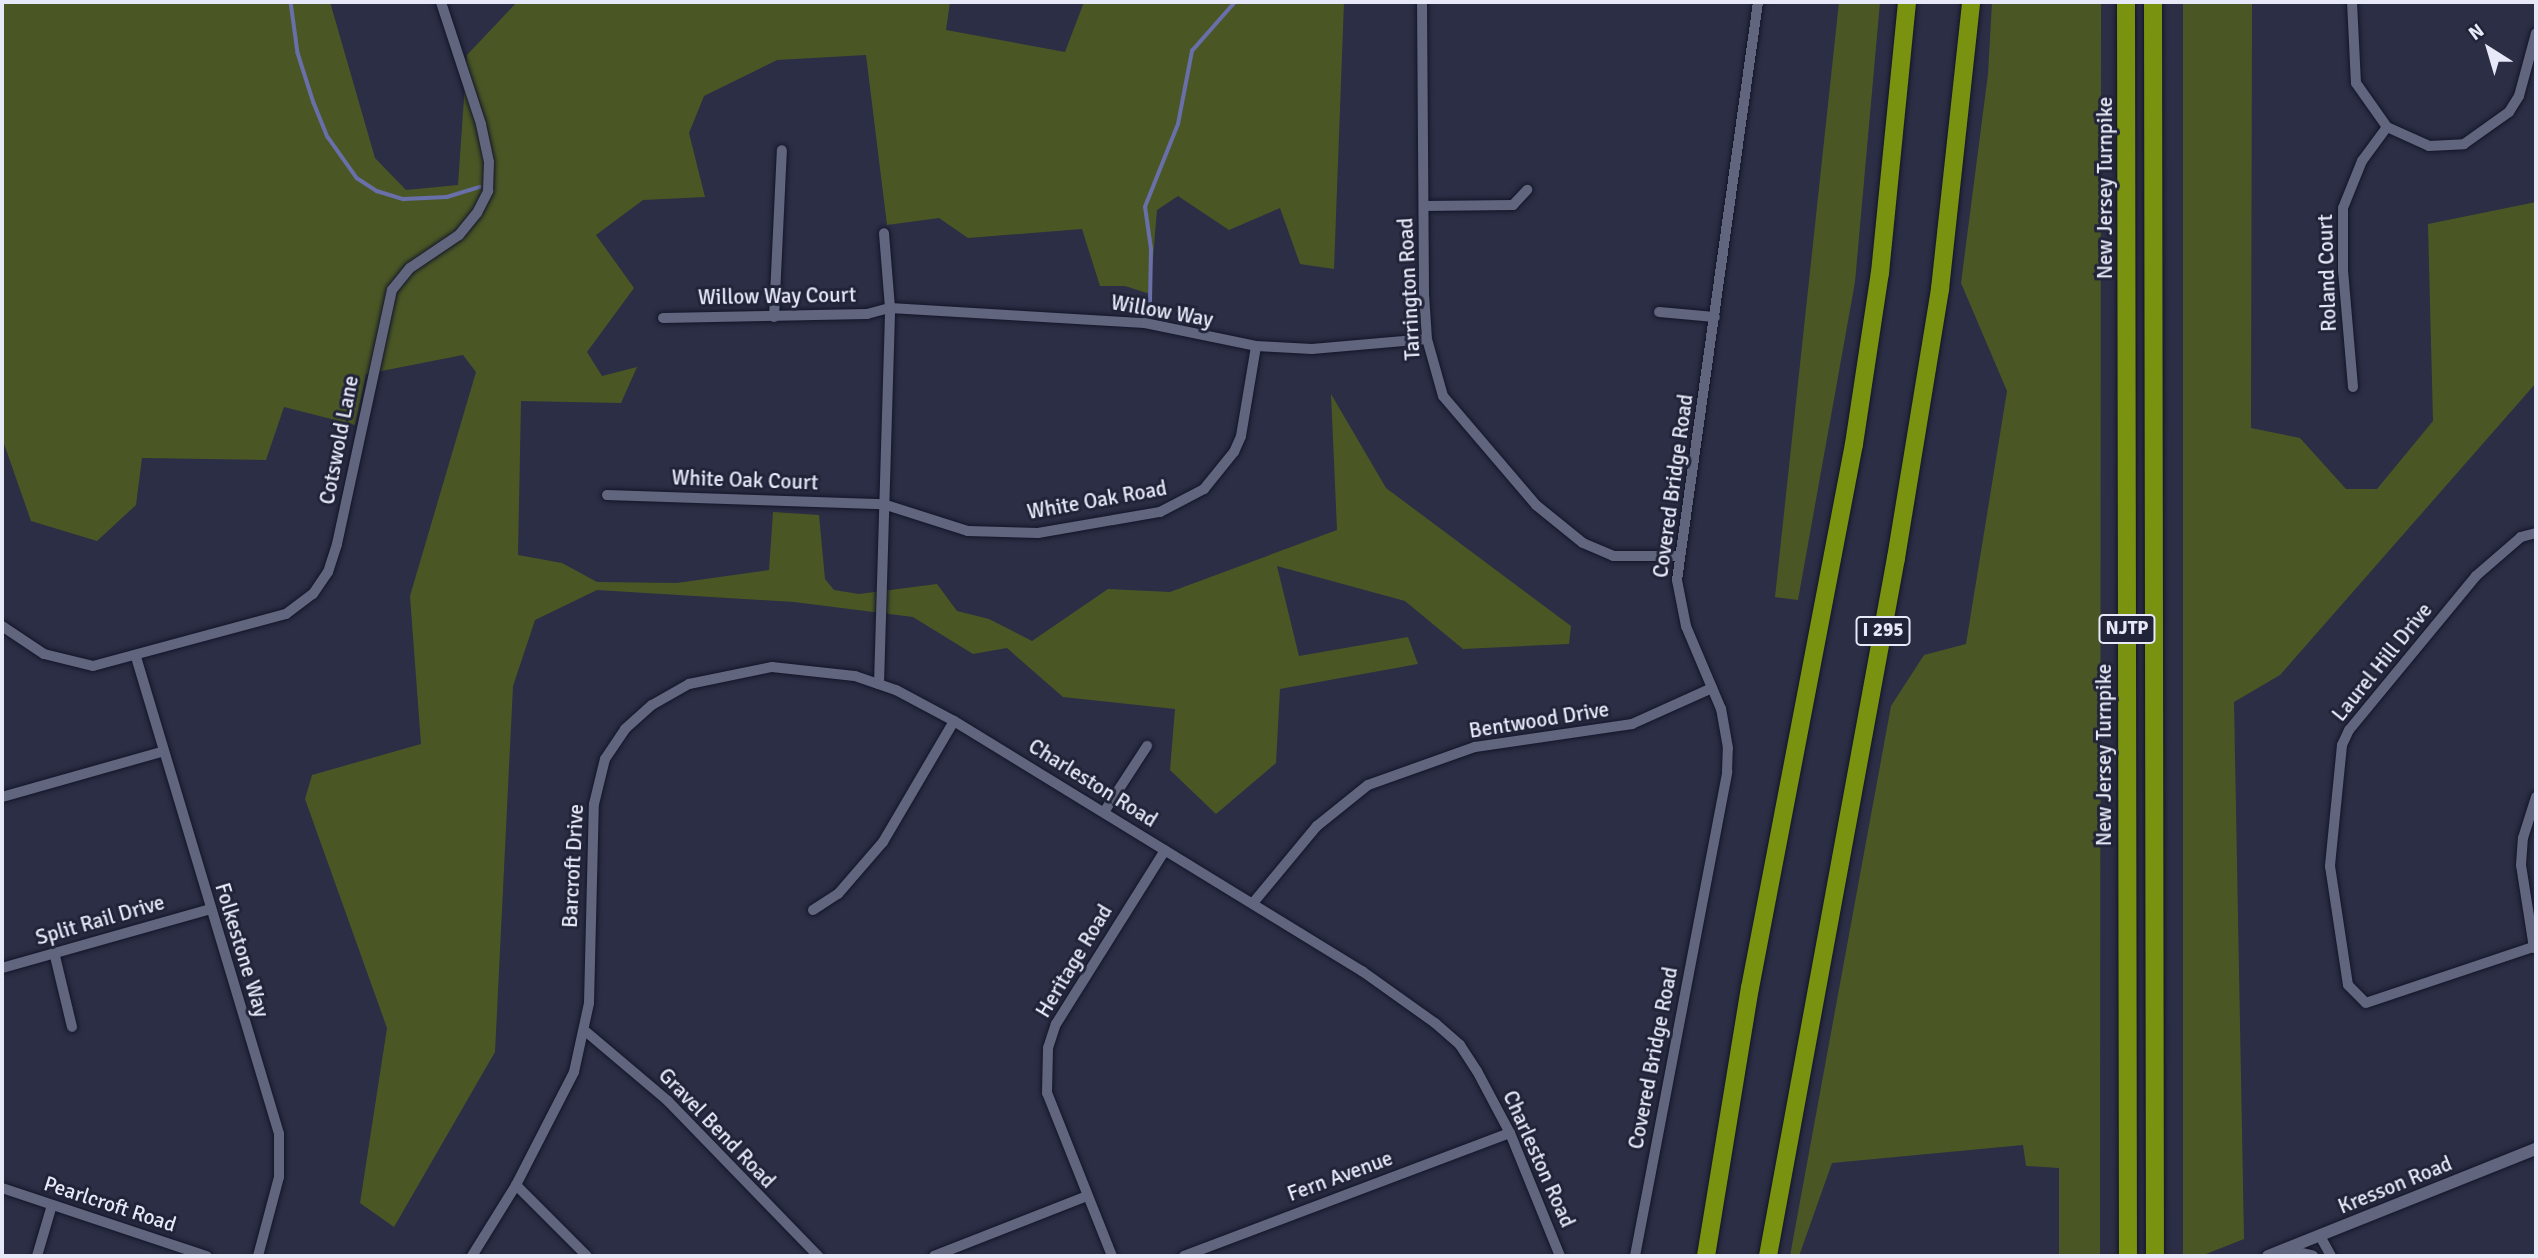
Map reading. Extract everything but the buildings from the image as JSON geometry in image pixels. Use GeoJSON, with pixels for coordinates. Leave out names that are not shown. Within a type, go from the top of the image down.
{"type":"FeatureCollection","features":[{"type":"Feature","properties":{"kind":"highway"},"geometry":{"type":"LineString","coordinates":[[1706,1256],[1750,988],[1856,431],[1880,274],[1907,2]]}},
{"type":"Feature","properties":{"kind":"highway","name":"I 295"},"geometry":{"type":"LineString","coordinates":[[1768,1256],[1891,585],[1940,289],[1971,2]]}},
{"type":"Feature","properties":{"kind":"highway","name":"New Jersey Turnpike"},"geometry":{"type":"LineString","coordinates":[[2126,2],[2128,1256]]}},
{"type":"Feature","properties":{"kind":"highway","name":"NJTP"},"geometry":{"type":"LineString","coordinates":[[2153,2],[2155,1256]]}},
{"type":"Feature","properties":{"kind":"street","name":"Cotswold Lane"},"geometry":{"type":"LineString","coordinates":[[2,626],[61,661],[93,666],[136,657],[286,614],[313,594],[328,572],[392,290],[410,268],[459,235],[477,213],[488,191],[489,162],[481,124],[441,2]]}},
{"type":"Feature","properties":{"kind":"street","name":"Tarrington Road"},"geometry":{"type":"LineString","coordinates":[[1422,2],[1427,339],[1443,396],[1536,505],[1583,543],[1613,556],[1678,556]]}},
{"type":"Feature","properties":{"kind":"street","name":"Covered Bridge Road"},"geometry":{"type":"LineString","coordinates":[[1635,1256],[1727,772],[1726,733],[1679,602],[1678,556],[1715,317],[1758,2]]}},
{"type":"Feature","properties":{"kind":"street"},"geometry":{"type":"LineString","coordinates":[[2352,2],[2352,71],[2370,107],[2387,127],[2429,146],[2464,144],[2480,137],[2509,112],[2519,96],[2536,33]]}},
{"type":"Feature","properties":{"kind":"street","name":"Roland Court"},"geometry":{"type":"LineString","coordinates":[[2353,387],[2343,271],[2343,208],[2361,161],[2387,127]]}},
{"type":"Feature","properties":{"kind":"street"},"geometry":{"type":"LineString","coordinates":[[774,317],[782,150]]}},
{"type":"Feature","properties":{"kind":"street"},"geometry":{"type":"LineString","coordinates":[[1424,206],[1513,205],[1527,190]]}},
{"type":"Feature","properties":{"kind":"street"},"geometry":{"type":"LineString","coordinates":[[878,684],[890,308],[884,233]]}},
{"type":"Feature","properties":{"kind":"street","name":"Willow Way Court"},"geometry":{"type":"LineString","coordinates":[[663,317],[867,314],[890,308]]}},
{"type":"Feature","properties":{"kind":"street","name":"Willow Way"},"geometry":{"type":"LineString","coordinates":[[890,308],[1145,323],[1256,346],[1312,349],[1427,339]]}},
{"type":"Feature","properties":{"kind":"street"},"geometry":{"type":"LineString","coordinates":[[1659,312],[1715,317]]}},
{"type":"Feature","properties":{"kind":"street","name":"White Oak Road"},"geometry":{"type":"LineString","coordinates":[[883,503],[968,531],[1038,533],[1160,512],[1184,503],[1205,489],[1234,452],[1241,436],[1256,346]]}},
{"type":"Feature","properties":{"kind":"street","name":"White Oak Court"},"geometry":{"type":"LineString","coordinates":[[607,495],[883,503]]}},
{"type":"Feature","properties":{"kind":"street","name":"Laurel Hill Drive"},"geometry":{"type":"LineString","coordinates":[[2535,947],[2366,1003],[2348,985],[2330,866],[2342,745],[2349,730],[2476,576],[2521,537],[2536,533]]}},
{"type":"Feature","properties":{"kind":"street","name":"Folkestone Way"},"geometry":{"type":"LineString","coordinates":[[136,657],[161,752],[279,1134],[279,1177],[258,1256]]}},
{"type":"Feature","properties":{"kind":"street","name":"Barcroft Drive"},"geometry":{"type":"LineString","coordinates":[[472,1256],[516,1185],[574,1072],[584,1030],[594,804],[605,759],[625,729],[652,705],[689,684],[729,673],[772,667],[813,668],[878,684]]}},
{"type":"Feature","properties":{"kind":"street","name":"Charleston Road"},"geometry":{"type":"LineString","coordinates":[[878,684],[954,721],[1253,903],[1362,971],[1454,1039],[1477,1071],[1510,1133],[1560,1256]]}},
{"type":"Feature","properties":{"kind":"street","name":"Bentwood Drive"},"geometry":{"type":"LineString","coordinates":[[1253,903],[1317,826],[1368,785],[1475,747],[1632,724],[1712,688]]}},
{"type":"Feature","properties":{"kind":"street"},"geometry":{"type":"LineString","coordinates":[[813,910],[838,894],[883,842],[954,721]]}},
{"type":"Feature","properties":{"kind":"street"},"geometry":{"type":"LineString","coordinates":[[1104,812],[1146,746]]}},
{"type":"Feature","properties":{"kind":"street"},"geometry":{"type":"LineString","coordinates":[[2,797],[161,752]]}},
{"type":"Feature","properties":{"kind":"street"},"geometry":{"type":"LineString","coordinates":[[2535,947],[2521,865],[2524,838],[2536,797]]}},
{"type":"Feature","properties":{"kind":"street","name":"Heritage Road"},"geometry":{"type":"LineString","coordinates":[[1112,1256],[1047,1093],[1048,1048],[1056,1024],[1165,850]]}},
{"type":"Feature","properties":{"kind":"street","name":"Split Rail Drive"},"geometry":{"type":"LineString","coordinates":[[2,968],[209,909]]}},
{"type":"Feature","properties":{"kind":"street"},"geometry":{"type":"LineString","coordinates":[[54,952],[72,1027]]}},
{"type":"Feature","properties":{"kind":"street","name":"Gravel Bend Road"},"geometry":{"type":"LineString","coordinates":[[584,1030],[668,1101],[818,1256]]}},
{"type":"Feature","properties":{"kind":"street","name":"Fern Avenue"},"geometry":{"type":"LineString","coordinates":[[1184,1256],[1510,1133]]}},
{"type":"Feature","properties":{"kind":"street","name":"Kresson Road"},"geometry":{"type":"LineString","coordinates":[[2268,1256],[2536,1149]]}},
{"type":"Feature","properties":{"kind":"street"},"geometry":{"type":"LineString","coordinates":[[516,1185],[587,1256]]}},
{"type":"Feature","properties":{"kind":"street","name":"Pearlcroft Road"},"geometry":{"type":"LineString","coordinates":[[2,1188],[207,1256]]}},
{"type":"Feature","properties":{"kind":"street"},"geometry":{"type":"LineString","coordinates":[[934,1256],[1087,1196]]}},
{"type":"Feature","properties":{"kind":"street"},"geometry":{"type":"LineString","coordinates":[[37,1256],[52,1205]]}},
{"type":"Feature","properties":{"kind":"street"},"geometry":{"type":"LineString","coordinates":[[2320,1236],[2331,1256]]}},
{"type":"Feature","properties":{"kind":"street"},"geometry":{"type":"LineString","coordinates":[[2284,1250],[2312,1256]]}},
{"type":"Feature","properties":{"kind":"green space"},"geometry":{"type":"Polygon","coordinates":[[[2,2],[330,2],[375,158],[406,190],[458,185],[467,55],[517,2],[950,2],[946,30],[1065,52],[1084,2],[1344,2],[1334,269],[1300,264],[1280,208],[1229,230],[1178,196],[1157,210],[1150,294],[1125,286],[1100,286],[1082,229],[968,238],[939,218],[887,225],[866,55],[777,60],[704,96],[689,133],[705,197],[643,200],[596,235],[634,288],[587,352],[602,376],[637,367],[621,403],[521,401],[518,555],[562,563],[597,582],[677,583],[769,570],[773,512],[819,515],[825,579],[834,590],[859,594],[937,584],[957,611],[989,619],[1032,641],[1108,589],[1170,592],[1337,530],[1331,394],[1386,488],[1571,626],[1569,644],[1463,649],[1405,601],[1277,566],[1299,656],[1408,637],[1418,664],[1280,689],[1276,763],[1216,814],[1170,770],[1175,709],[1063,697],[1007,648],[973,654],[913,617],[794,602],[597,590],[535,620],[513,686],[495,1052],[394,1227],[360,1203],[387,1028],[305,799],[312,775],[421,744],[410,596],[476,372],[463,355],[366,374],[355,425],[284,407],[266,460],[142,458],[136,505],[97,541],[31,521],[2,438],[2,2]]]}},
{"type":"Feature","properties":{"kind":"green space"},"geometry":{"type":"Polygon","coordinates":[[[1839,2],[1880,2],[1855,282],[1798,600],[1775,597],[1839,2]]]}},
{"type":"Feature","properties":{"kind":"green space"},"geometry":{"type":"Polygon","coordinates":[[[1992,2],[2101,2],[2100,1256],[2059,1256],[2059,1168],[2026,1166],[2023,1145],[1832,1163],[1799,1256],[1790,1256],[1891,706],[1924,655],[1966,644],[2007,391],[1961,283],[1988,74],[1992,2]]]}},
{"type":"Feature","properties":{"kind":"green space"},"geometry":{"type":"Polygon","coordinates":[[[2183,2],[2252,2],[2251,428],[2300,438],[2346,489],[2377,489],[2433,421],[2428,224],[2536,202],[2536,383],[2280,675],[2234,702],[2244,1239],[2201,1256],[2183,1256],[2183,2]]]}},
{"type":"Feature","properties":{"kind":"waterway"},"geometry":{"type":"LineString","coordinates":[[291,2],[298,53],[314,103],[328,137],[357,178],[377,191],[404,199],[447,197],[480,187]]}},
{"type":"Feature","properties":{"kind":"waterway"},"geometry":{"type":"LineString","coordinates":[[1150,302],[1151,249],[1145,207],[1178,124],[1192,51],[1235,2]]}}]}
